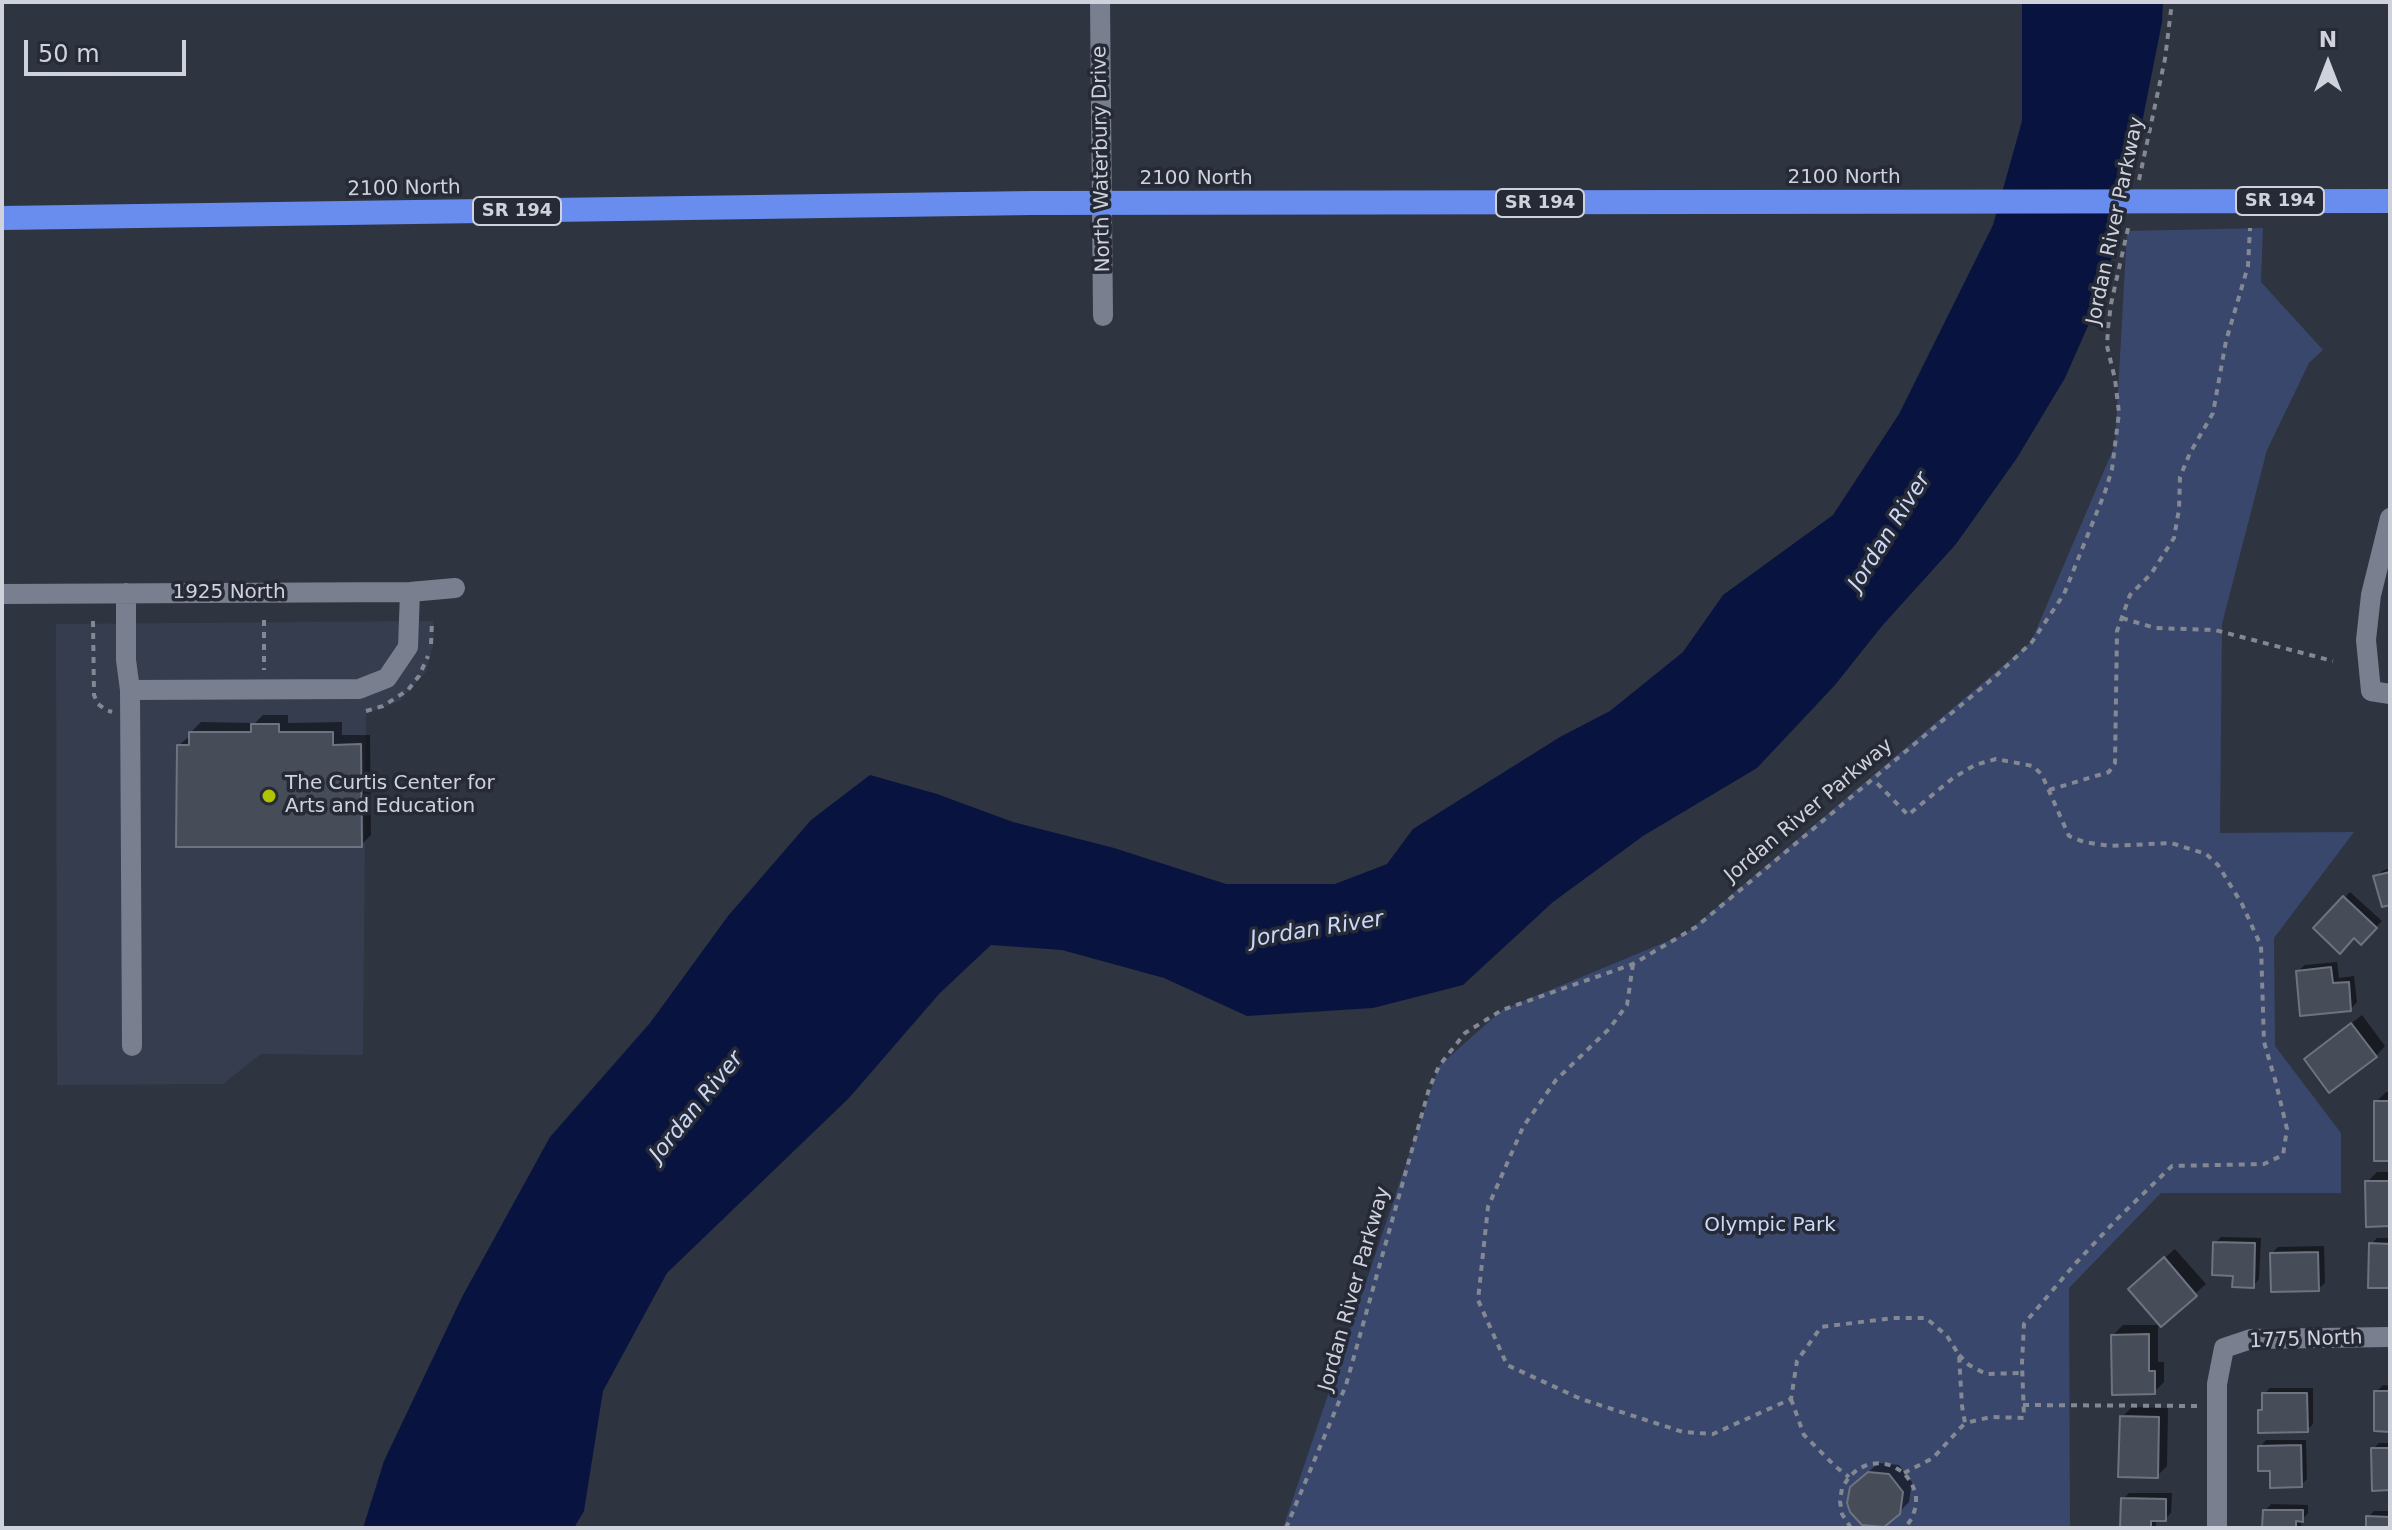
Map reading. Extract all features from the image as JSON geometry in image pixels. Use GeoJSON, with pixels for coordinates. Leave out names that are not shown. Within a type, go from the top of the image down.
{"type":"FeatureCollection","features":[{"type":"Feature","properties":{"kind":"highway","name":"2100 North"},"geometry":{"type":"LineString","coordinates":[[2,218],[1032,203],[2390,201]]}},
{"type":"Feature","properties":{"kind":"street","name":"North Waterbury Drive"},"geometry":{"type":"LineString","coordinates":[[1100,2],[1103,316]]}},
{"type":"Feature","properties":{"kind":"street"},"geometry":{"type":"LineString","coordinates":[[2380,692],[2366,640],[2371,595],[2390,518]]}},
{"type":"Feature","properties":{"kind":"street","name":"1925 North"},"geometry":{"type":"LineString","coordinates":[[2,594],[410,592],[455,588]]}},
{"type":"Feature","properties":{"kind":"street"},"geometry":{"type":"LineString","coordinates":[[130,690],[359,689],[387,678],[408,647],[410,592]]}},
{"type":"Feature","properties":{"kind":"street"},"geometry":{"type":"LineString","coordinates":[[126,593],[126,660],[130,690],[132,1046]]}},
{"type":"Feature","properties":{"kind":"street","name":"1775 North"},"geometry":{"type":"LineString","coordinates":[[2217,1528],[2217,1384],[2224,1348],[2251,1339],[2390,1337]]}},
{"type":"Feature","properties":{"kind":"path","name":"Jordan River Parkway"},"geometry":{"type":"LineString","coordinates":[[2138,185],[2165,59],[2172,2]]}},
{"type":"Feature","properties":{"kind":"path","name":"Jordan River Parkway"},"geometry":{"type":"LineString","coordinates":[[1286,1528],[1346,1385],[1429,1089],[1439,1066],[1465,1033],[1502,1010],[1633,964],[1696,927],[1997,675],[2032,642],[2064,594],[2112,469],[2119,413],[2107,346],[2108,328],[2131,216]]}},
{"type":"Feature","properties":{"kind":"path"},"geometry":{"type":"LineString","coordinates":[[2049,790],[2109,772],[2115,763],[2117,631],[2130,595],[2151,574],[2174,538],[2180,477],[2213,413],[2226,341],[2248,266],[2250,228]]}},
{"type":"Feature","properties":{"kind":"path"},"geometry":{"type":"LineString","coordinates":[[2122,618],[2155,628],[2215,630],[2333,661]]}},
{"type":"Feature","properties":{"kind":"path"},"geometry":{"type":"LineString","coordinates":[[264,620],[264,674]]}},
{"type":"Feature","properties":{"kind":"path"},"geometry":{"type":"LineString","coordinates":[[93,621],[94,695],[98,704],[114,713]]}},
{"type":"Feature","properties":{"kind":"path"},"geometry":{"type":"LineString","coordinates":[[1873,779],[1908,815],[1953,778],[1975,765],[1996,759],[2033,766],[2042,775],[2069,836],[2110,846],[2171,843],[2206,854],[2218,865],[2242,904],[2261,946],[2264,1042],[2287,1129],[2283,1155],[2264,1164],[2172,1166],[2074,1265],[2024,1324],[2024,1418],[1991,1417],[1965,1423],[1933,1458],[1904,1473]]}},
{"type":"Feature","properties":{"kind":"path"},"geometry":{"type":"LineString","coordinates":[[1633,964],[1627,1005],[1609,1029],[1556,1080],[1523,1127],[1488,1207],[1478,1300],[1507,1365],[1581,1399],[1683,1432],[1713,1434],[1791,1399]]}},
{"type":"Feature","properties":{"kind":"path"},"geometry":{"type":"LineString","coordinates":[[1849,1477],[1804,1435],[1791,1399],[1797,1361],[1821,1327],[1893,1318],[1926,1318],[1947,1336],[1969,1365],[1986,1374],[2023,1373]]}},
{"type":"Feature","properties":{"kind":"path"},"geometry":{"type":"LineString","coordinates":[[1959,1355],[1965,1423]]}},
{"type":"Feature","properties":{"kind":"path"},"geometry":{"type":"LineString","coordinates":[[2023,1405],[2197,1406]]}},
{"type":"Feature","properties":{"kind":"path"},"geometry":{"type":"LineString","coordinates":[[1851,1528],[1842,1514],[1842,1488],[1858,1469],[1881,1463],[1904,1473],[1916,1494],[1916,1506],[1905,1528]]}},
{"type":"Feature","properties":{"kind":"shaded area"},"geometry":{"type":"Polygon","coordinates":[[[433,621],[434,642],[426,672],[400,701],[366,714],[363,1055],[261,1054],[223,1084],[57,1085],[56,624],[433,621]]]}},
{"type":"Feature","properties":{"kind":"green space","name":"Olympic Park"},"geometry":{"type":"Polygon","coordinates":[[[2263,228],[2261,282],[2323,350],[2309,363],[2267,450],[2222,624],[2220,833],[2354,832],[2274,938],[2275,1046],[2341,1133],[2341,1193],[2161,1193],[2069,1288],[2070,1528],[1283,1528],[1439,1066],[1502,1010],[1685,934],[2031,642],[2115,445],[2127,231],[2263,228]]]}},
{"type":"Feature","properties":{"kind":"water","name":"Jordan River"},"geometry":{"type":"Polygon","coordinates":[[[2022,2],[2163,2],[2162,22],[2123,219],[2099,301],[2065,378],[2017,458],[1956,544],[1882,626],[1835,685],[1757,768],[1643,836],[1553,902],[1463,985],[1373,1008],[1247,1016],[1164,978],[1062,950],[991,945],[939,994],[849,1098],[667,1273],[603,1391],[584,1511],[574,1528],[363,1528],[384,1461],[462,1297],[550,1137],[650,1023],[728,916],[811,820],[870,775],[937,794],[1013,822],[1114,848],[1226,884],[1335,884],[1387,864],[1413,829],[1560,737],[1610,711],[1683,652],[1723,595],[1833,515],[1899,414],[1993,225],[2022,121],[2022,2]]]}},
{"type":"Feature","properties":{"kind":"building","name":"The Curtis Center for Arts and Education"},"geometry":{"type":"Polygon","coordinates":[[[251,724],[279,724],[279,732],[333,732],[333,745],[361,744],[362,847],[176,847],[177,745],[189,745],[189,732],[251,732],[251,724]]]}},
{"type":"Feature","properties":{"kind":"building"},"geometry":{"type":"Polygon","coordinates":[[[2390,872],[2390,905],[2382,907],[2373,876],[2390,872]]]}},
{"type":"Feature","properties":{"kind":"building"},"geometry":{"type":"Polygon","coordinates":[[[2343,896],[2377,928],[2361,945],[2354,938],[2340,954],[2313,928],[2343,896]]]}},
{"type":"Feature","properties":{"kind":"building"},"geometry":{"type":"Polygon","coordinates":[[[2331,967],[2333,983],[2349,982],[2351,1011],[2300,1016],[2296,971],[2331,967]]]}},
{"type":"Feature","properties":{"kind":"building"},"geometry":{"type":"Polygon","coordinates":[[[2351,1023],[2377,1057],[2329,1093],[2304,1059],[2351,1023]]]}},
{"type":"Feature","properties":{"kind":"building"},"geometry":{"type":"Polygon","coordinates":[[[2374,1101],[2390,1101],[2390,1161],[2374,1161],[2374,1101]]]}},
{"type":"Feature","properties":{"kind":"building"},"geometry":{"type":"Polygon","coordinates":[[[2365,1181],[2390,1181],[2390,1226],[2366,1227],[2365,1181]]]}},
{"type":"Feature","properties":{"kind":"building"},"geometry":{"type":"Polygon","coordinates":[[[2213,1242],[2255,1243],[2254,1288],[2232,1287],[2233,1276],[2212,1275],[2213,1242]]]}},
{"type":"Feature","properties":{"kind":"building"},"geometry":{"type":"Polygon","coordinates":[[[2369,1243],[2390,1244],[2390,1288],[2368,1288],[2369,1243]]]}},
{"type":"Feature","properties":{"kind":"building"},"geometry":{"type":"Polygon","coordinates":[[[2318,1252],[2319,1291],[2271,1292],[2270,1253],[2318,1252]]]}},
{"type":"Feature","properties":{"kind":"building"},"geometry":{"type":"Polygon","coordinates":[[[2164,1257],[2197,1296],[2161,1327],[2128,1289],[2164,1257]]]}},
{"type":"Feature","properties":{"kind":"building"},"geometry":{"type":"Polygon","coordinates":[[[2149,1334],[2149,1371],[2155,1371],[2155,1394],[2112,1395],[2111,1335],[2149,1334]]]}},
{"type":"Feature","properties":{"kind":"building"},"geometry":{"type":"Polygon","coordinates":[[[2374,1391],[2390,1391],[2390,1432],[2374,1431],[2374,1391]]]}},
{"type":"Feature","properties":{"kind":"building"},"geometry":{"type":"Polygon","coordinates":[[[2262,1393],[2307,1393],[2308,1432],[2258,1433],[2262,1393]]]}},
{"type":"Feature","properties":{"kind":"building"},"geometry":{"type":"Polygon","coordinates":[[[2120,1416],[2159,1417],[2158,1478],[2118,1477],[2120,1416]]]}},
{"type":"Feature","properties":{"kind":"building"},"geometry":{"type":"Polygon","coordinates":[[[2301,1445],[2302,1487],[2270,1488],[2270,1471],[2258,1471],[2258,1446],[2301,1445]]]}},
{"type":"Feature","properties":{"kind":"building"},"geometry":{"type":"Polygon","coordinates":[[[2371,1448],[2390,1448],[2390,1490],[2372,1491],[2371,1448]]]}},
{"type":"Feature","properties":{"kind":"building"},"geometry":{"type":"Polygon","coordinates":[[[1868,1472],[1889,1474],[1903,1492],[1900,1514],[1884,1527],[1862,1525],[1850,1512],[1847,1503],[1850,1487],[1868,1472]]]}},
{"type":"Feature","properties":{"kind":"building"},"geometry":{"type":"Polygon","coordinates":[[[2121,1498],[2166,1499],[2166,1521],[2151,1521],[2151,1528],[2120,1528],[2121,1498]]]}},
{"type":"Feature","properties":{"kind":"building"},"geometry":{"type":"Polygon","coordinates":[[[2263,1510],[2303,1510],[2303,1522],[2296,1521],[2296,1528],[2262,1528],[2263,1510]]]}},
{"type":"Feature","properties":{"kind":"building"},"geometry":{"type":"Polygon","coordinates":[[[2366,1516],[2390,1517],[2390,1528],[2366,1528],[2366,1516]]]}},
{"type":"Feature","properties":{"kind":"place","name":"The Curtis Center for Arts and Education"},"geometry":{"type":"Point","coordinates":[269,796]}}]}
